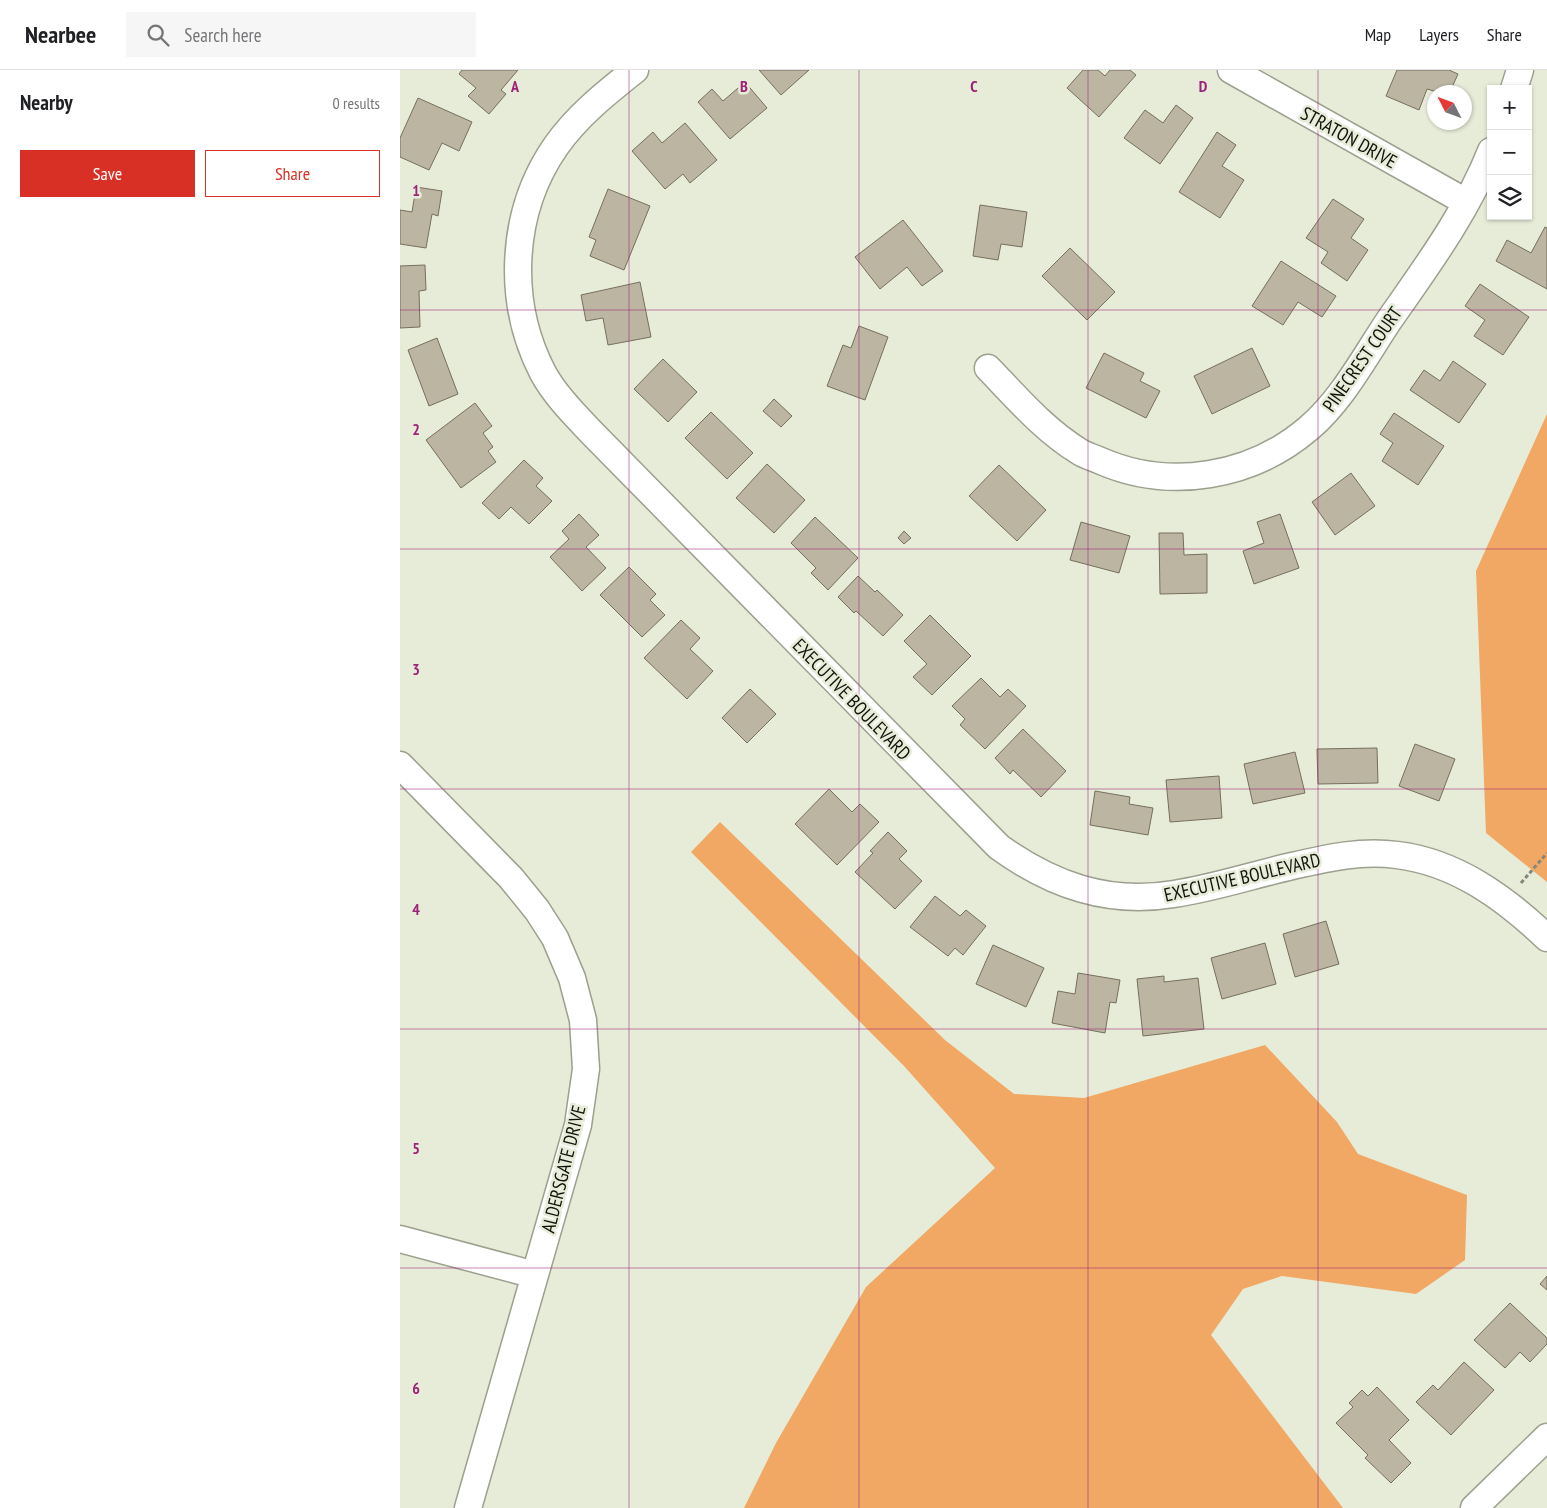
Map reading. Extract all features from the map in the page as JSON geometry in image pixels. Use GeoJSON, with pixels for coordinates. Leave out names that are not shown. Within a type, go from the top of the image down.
{"type":"FeatureCollection","features":[{"type":"Feature","properties":{"kind":"street","name":"EXECUTIVE BOULEVARD"},"geometry":{"type":"LineString","coordinates":[[634,70],[590,107],[556,147],[541,173],[527,206],[519,242],[518,284],[521,310],[528,338],[543,373],[559,396],[591,432],[999,848],[1021,863],[1050,878],[1080,889],[1123,896],[1173,895],[1326,858],[1380,853],[1399,855],[1427,861],[1467,877],[1506,901],[1547,938]]}},
{"type":"Feature","properties":{"kind":"street","name":"STRATON DRIVE"},"geometry":{"type":"LineString","coordinates":[[1231,70],[1466,202]]}},
{"type":"Feature","properties":{"kind":"street"},"geometry":{"type":"LineString","coordinates":[[1515,85],[1520,70]]}},
{"type":"Feature","properties":{"kind":"street","name":"PINECREST COURT"},"geometry":{"type":"LineString","coordinates":[[988,368],[1053,433],[1082,453],[1117,468],[1148,476],[1182,478],[1217,474],[1251,464],[1285,447],[1310,428],[1334,402],[1437,251],[1466,202],[1487,159]]}},
{"type":"Feature","properties":{"kind":"street","name":"ALDERSGATE DRIVE"},"geometry":{"type":"LineString","coordinates":[[400,765],[511,878],[537,910],[555,938],[572,978],[583,1020],[586,1069],[578,1125],[468,1508]]}},
{"type":"Feature","properties":{"kind":"street"},"geometry":{"type":"LineString","coordinates":[[400,1239],[535,1275]]}},
{"type":"Feature","properties":{"kind":"street"},"geometry":{"type":"LineString","coordinates":[[1474,1508],[1547,1437]]}},
{"type":"Feature","properties":{"kind":"path"},"geometry":{"type":"LineString","coordinates":[[1506,901],[1547,853]]}},
{"type":"Feature","properties":{"kind":"shaded area"},"geometry":{"type":"Polygon","coordinates":[[[1547,414],[1547,882],[1486,833],[1476,571],[1547,414]]]}},
{"type":"Feature","properties":{"kind":"shaded area"},"geometry":{"type":"Polygon","coordinates":[[[720,822],[945,1040],[1014,1094],[1084,1098],[1265,1045],[1337,1122],[1358,1154],[1467,1195],[1465,1260],[1416,1294],[1282,1276],[1243,1289],[1211,1335],[1343,1508],[744,1508],[776,1443],[866,1287],[995,1168],[904,1066],[691,852],[720,822]]]}},
{"type":"Feature","properties":{"kind":"building"},"geometry":{"type":"Polygon","coordinates":[[[462,70],[518,70],[501,90],[506,94],[489,114],[468,96],[476,88],[459,74],[462,70]]]}},
{"type":"Feature","properties":{"kind":"building"},"geometry":{"type":"Polygon","coordinates":[[[759,70],[809,70],[781,95],[759,70]]]}},
{"type":"Feature","properties":{"kind":"building"},"geometry":{"type":"Polygon","coordinates":[[[1083,70],[1098,70],[1105,76],[1110,70],[1130,70],[1136,75],[1099,117],[1067,88],[1083,70]]]}},
{"type":"Feature","properties":{"kind":"building"},"geometry":{"type":"Polygon","coordinates":[[[1397,70],[1449,70],[1458,74],[1453,85],[1427,85],[1419,110],[1386,96],[1397,70]]]}},
{"type":"Feature","properties":{"kind":"building"},"geometry":{"type":"Polygon","coordinates":[[[745,82],[767,108],[730,139],[698,102],[712,89],[723,101],[745,82]]]}},
{"type":"Feature","properties":{"kind":"building"},"geometry":{"type":"Polygon","coordinates":[[[418,98],[472,122],[459,151],[442,143],[429,170],[400,157],[400,138],[418,98]]]}},
{"type":"Feature","properties":{"kind":"building"},"geometry":{"type":"Polygon","coordinates":[[[1176,105],[1193,118],[1160,164],[1124,138],[1145,110],[1163,123],[1176,105]]]}},
{"type":"Feature","properties":{"kind":"building"},"geometry":{"type":"Polygon","coordinates":[[[685,123],[717,160],[690,183],[683,174],[665,189],[632,151],[653,132],[662,143],[685,123]]]}},
{"type":"Feature","properties":{"kind":"building"},"geometry":{"type":"Polygon","coordinates":[[[1217,132],[1236,145],[1222,166],[1244,180],[1220,218],[1179,192],[1217,132]]]}},
{"type":"Feature","properties":{"kind":"building"},"geometry":{"type":"Polygon","coordinates":[[[416,187],[442,191],[438,216],[432,214],[426,248],[400,244],[400,210],[412,212],[416,187]]]}},
{"type":"Feature","properties":{"kind":"building"},"geometry":{"type":"Polygon","coordinates":[[[608,189],[650,206],[624,270],[590,256],[596,240],[589,237],[608,189]]]}},
{"type":"Feature","properties":{"kind":"building"},"geometry":{"type":"Polygon","coordinates":[[[1333,199],[1364,219],[1351,238],[1368,250],[1347,281],[1321,263],[1328,252],[1306,238],[1333,199]]]}},
{"type":"Feature","properties":{"kind":"building"},"geometry":{"type":"Polygon","coordinates":[[[980,205],[1027,212],[1022,247],[1001,244],[998,260],[973,256],[980,205]]]}},
{"type":"Feature","properties":{"kind":"building"},"geometry":{"type":"Polygon","coordinates":[[[903,220],[943,271],[922,286],[907,267],[880,289],[855,257],[903,220]]]}},
{"type":"Feature","properties":{"kind":"building"},"geometry":{"type":"Polygon","coordinates":[[[1545,227],[1547,228],[1547,289],[1496,261],[1507,240],[1531,253],[1545,227]]]}},
{"type":"Feature","properties":{"kind":"building"},"geometry":{"type":"Polygon","coordinates":[[[1070,248],[1115,292],[1087,320],[1042,276],[1070,248]]]}},
{"type":"Feature","properties":{"kind":"building"},"geometry":{"type":"Polygon","coordinates":[[[1281,261],[1336,296],[1322,317],[1298,302],[1283,325],[1252,306],[1281,261]]]}},
{"type":"Feature","properties":{"kind":"building"},"geometry":{"type":"Polygon","coordinates":[[[425,265],[426,290],[419,291],[420,327],[400,328],[400,266],[425,265]]]}},
{"type":"Feature","properties":{"kind":"building"},"geometry":{"type":"Polygon","coordinates":[[[640,282],[651,337],[608,345],[603,318],[586,321],[581,295],[640,282]]]}},
{"type":"Feature","properties":{"kind":"building"},"geometry":{"type":"Polygon","coordinates":[[[1480,284],[1529,317],[1503,355],[1474,336],[1485,320],[1465,306],[1480,284]]]}},
{"type":"Feature","properties":{"kind":"building"},"geometry":{"type":"Polygon","coordinates":[[[859,326],[888,337],[865,400],[827,386],[843,345],[851,348],[859,326]]]}},
{"type":"Feature","properties":{"kind":"building"},"geometry":{"type":"Polygon","coordinates":[[[437,338],[458,394],[429,406],[408,350],[437,338]]]}},
{"type":"Feature","properties":{"kind":"building"},"geometry":{"type":"Polygon","coordinates":[[[1252,348],[1270,386],[1212,414],[1194,376],[1252,348]]]}},
{"type":"Feature","properties":{"kind":"building"},"geometry":{"type":"Polygon","coordinates":[[[1104,353],[1144,373],[1140,381],[1160,391],[1146,418],[1086,388],[1104,353]]]}},
{"type":"Feature","properties":{"kind":"building"},"geometry":{"type":"Polygon","coordinates":[[[663,359],[697,392],[668,422],[634,389],[663,359]]]}},
{"type":"Feature","properties":{"kind":"building"},"geometry":{"type":"Polygon","coordinates":[[[1453,361],[1486,384],[1459,423],[1410,390],[1424,370],[1440,381],[1453,361]]]}},
{"type":"Feature","properties":{"kind":"building"},"geometry":{"type":"Polygon","coordinates":[[[774,399],[792,416],[781,427],[763,411],[774,399]]]}},
{"type":"Feature","properties":{"kind":"building"},"geometry":{"type":"Polygon","coordinates":[[[475,403],[492,426],[483,433],[493,447],[488,451],[496,462],[461,488],[426,440],[475,403]]]}},
{"type":"Feature","properties":{"kind":"building"},"geometry":{"type":"Polygon","coordinates":[[[711,412],[753,453],[727,479],[685,438],[711,412]]]}},
{"type":"Feature","properties":{"kind":"building"},"geometry":{"type":"Polygon","coordinates":[[[1394,413],[1444,446],[1418,485],[1382,461],[1393,443],[1380,434],[1394,413]]]}},
{"type":"Feature","properties":{"kind":"building"},"geometry":{"type":"Polygon","coordinates":[[[524,460],[543,478],[536,486],[552,501],[529,524],[511,507],[499,519],[482,503],[524,460]]]}},
{"type":"Feature","properties":{"kind":"building"},"geometry":{"type":"Polygon","coordinates":[[[767,464],[805,500],[774,533],[736,498],[767,464]]]}},
{"type":"Feature","properties":{"kind":"building"},"geometry":{"type":"Polygon","coordinates":[[[999,465],[1046,510],[1017,541],[969,496],[999,465]]]}},
{"type":"Feature","properties":{"kind":"building"},"geometry":{"type":"Polygon","coordinates":[[[1351,473],[1375,506],[1335,535],[1312,502],[1351,473]]]}},
{"type":"Feature","properties":{"kind":"building"},"geometry":{"type":"Polygon","coordinates":[[[579,514],[599,535],[586,547],[606,568],[582,591],[550,557],[569,539],[562,531],[579,514]]]}},
{"type":"Feature","properties":{"kind":"building"},"geometry":{"type":"Polygon","coordinates":[[[1280,514],[1299,568],[1254,584],[1243,551],[1264,543],[1257,522],[1280,514]]]}},
{"type":"Feature","properties":{"kind":"building"},"geometry":{"type":"Polygon","coordinates":[[[815,517],[858,558],[828,590],[811,573],[816,568],[791,543],[815,517]]]}},
{"type":"Feature","properties":{"kind":"building"},"geometry":{"type":"Polygon","coordinates":[[[1081,522],[1130,536],[1119,573],[1070,560],[1081,522]]]}},
{"type":"Feature","properties":{"kind":"building"},"geometry":{"type":"Polygon","coordinates":[[[904,531],[911,538],[904,544],[898,538],[904,531]]]}},
{"type":"Feature","properties":{"kind":"building"},"geometry":{"type":"Polygon","coordinates":[[[1159,533],[1183,533],[1184,555],[1207,554],[1207,593],[1160,594],[1159,533]]]}},
{"type":"Feature","properties":{"kind":"building"},"geometry":{"type":"Polygon","coordinates":[[[629,567],[656,594],[650,600],[665,615],[642,637],[600,595],[629,567]]]}},
{"type":"Feature","properties":{"kind":"building"},"geometry":{"type":"Polygon","coordinates":[[[858,576],[875,592],[877,590],[903,615],[883,636],[856,611],[854,613],[838,597],[858,576]]]}},
{"type":"Feature","properties":{"kind":"building"},"geometry":{"type":"Polygon","coordinates":[[[930,615],[971,656],[932,695],[913,677],[927,664],[904,641],[930,615]]]}},
{"type":"Feature","properties":{"kind":"building"},"geometry":{"type":"Polygon","coordinates":[[[681,620],[700,638],[690,649],[713,671],[687,699],[644,658],[681,620]]]}},
{"type":"Feature","properties":{"kind":"building"},"geometry":{"type":"Polygon","coordinates":[[[981,678],[1000,697],[1008,689],[1026,706],[985,749],[960,725],[965,719],[952,706],[981,678]]]}},
{"type":"Feature","properties":{"kind":"building"},"geometry":{"type":"Polygon","coordinates":[[[750,689],[776,714],[747,743],[722,718],[750,689]]]}},
{"type":"Feature","properties":{"kind":"building"},"geometry":{"type":"Polygon","coordinates":[[[1023,729],[1066,771],[1041,797],[1013,770],[1010,774],[995,758],[1023,729]]]}},
{"type":"Feature","properties":{"kind":"building"},"geometry":{"type":"Polygon","coordinates":[[[1415,744],[1455,759],[1439,801],[1399,786],[1415,744]]]}},
{"type":"Feature","properties":{"kind":"building"},"geometry":{"type":"Polygon","coordinates":[[[1377,748],[1378,783],[1318,784],[1317,749],[1377,748]]]}},
{"type":"Feature","properties":{"kind":"building"},"geometry":{"type":"Polygon","coordinates":[[[1295,752],[1305,793],[1253,804],[1244,764],[1295,752]]]}},
{"type":"Feature","properties":{"kind":"building"},"geometry":{"type":"Polygon","coordinates":[[[1219,776],[1222,818],[1170,822],[1166,780],[1219,776]]]}},
{"type":"Feature","properties":{"kind":"building"},"geometry":{"type":"Polygon","coordinates":[[[829,789],[852,812],[860,804],[879,822],[837,865],[795,824],[829,789]]]}},
{"type":"Feature","properties":{"kind":"building"},"geometry":{"type":"Polygon","coordinates":[[[1095,791],[1130,797],[1129,804],[1153,808],[1148,835],[1090,825],[1095,791]]]}},
{"type":"Feature","properties":{"kind":"building"},"geometry":{"type":"Polygon","coordinates":[[[888,832],[907,851],[899,859],[922,881],[895,909],[855,872],[873,853],[870,851],[888,832]]]}},
{"type":"Feature","properties":{"kind":"building"},"geometry":{"type":"Polygon","coordinates":[[[935,896],[960,916],[966,910],[986,926],[963,955],[955,948],[948,956],[910,927],[935,896]]]}},
{"type":"Feature","properties":{"kind":"building"},"geometry":{"type":"Polygon","coordinates":[[[1326,921],[1339,964],[1295,977],[1283,934],[1326,921]]]}},
{"type":"Feature","properties":{"kind":"building"},"geometry":{"type":"Polygon","coordinates":[[[1265,943],[1276,984],[1222,999],[1211,958],[1265,943]]]}},
{"type":"Feature","properties":{"kind":"building"},"geometry":{"type":"Polygon","coordinates":[[[993,945],[1044,968],[1026,1007],[976,984],[993,945]]]}},
{"type":"Feature","properties":{"kind":"building"},"geometry":{"type":"Polygon","coordinates":[[[1078,973],[1120,980],[1116,1003],[1110,1002],[1105,1033],[1052,1023],[1058,991],[1075,994],[1078,973]]]}},
{"type":"Feature","properties":{"kind":"building"},"geometry":{"type":"Polygon","coordinates":[[[1164,976],[1164,982],[1198,978],[1204,1029],[1143,1036],[1137,979],[1164,976]]]}},
{"type":"Feature","properties":{"kind":"building"},"geometry":{"type":"Polygon","coordinates":[[[1547,1276],[1547,1290],[1540,1284],[1547,1276]]]}},
{"type":"Feature","properties":{"kind":"building"},"geometry":{"type":"Polygon","coordinates":[[[1510,1303],[1547,1338],[1547,1344],[1530,1362],[1520,1352],[1505,1368],[1474,1340],[1510,1303]]]}},
{"type":"Feature","properties":{"kind":"building"},"geometry":{"type":"Polygon","coordinates":[[[1464,1362],[1494,1390],[1451,1435],[1416,1402],[1433,1385],[1438,1390],[1464,1362]]]}},
{"type":"Feature","properties":{"kind":"building"},"geometry":{"type":"Polygon","coordinates":[[[1377,1387],[1409,1420],[1389,1440],[1411,1463],[1391,1483],[1365,1458],[1368,1455],[1336,1423],[1353,1407],[1349,1403],[1362,1390],[1368,1396],[1377,1387]]]}}]}
